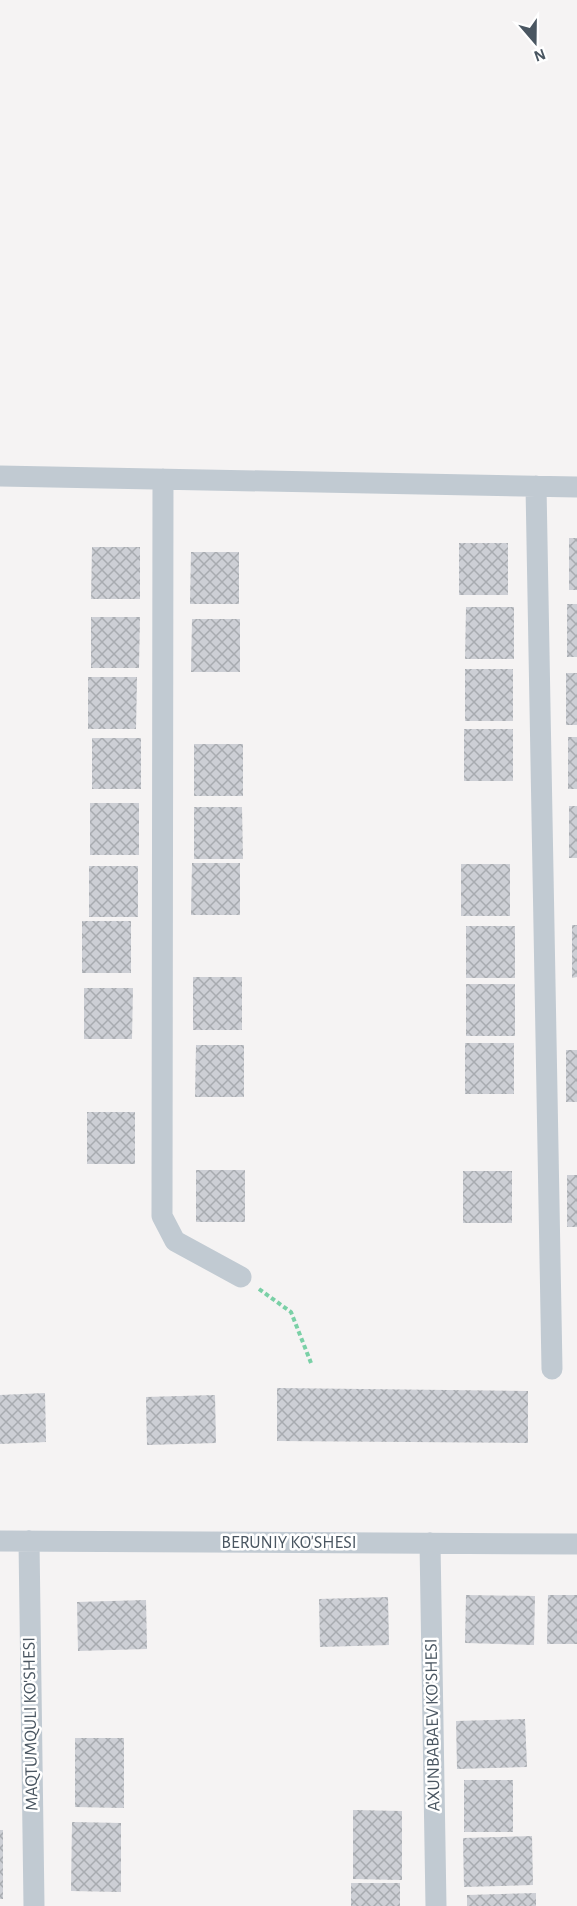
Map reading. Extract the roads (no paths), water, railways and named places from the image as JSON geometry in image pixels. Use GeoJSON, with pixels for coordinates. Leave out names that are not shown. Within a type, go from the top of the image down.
{"type":"FeatureCollection","features":[{"type":"Feature","properties":{"kind":"street"},"geometry":{"type":"LineString","coordinates":[[0,476],[577,487]]}},
{"type":"Feature","properties":{"kind":"street"},"geometry":{"type":"LineString","coordinates":[[164,479],[162,1216],[175,1241],[241,1277]]}},
{"type":"Feature","properties":{"kind":"street"},"geometry":{"type":"LineString","coordinates":[[536,486],[552,1369]]}},
{"type":"Feature","properties":{"kind":"street","name":"BERUNIY KO'SHESI"},"geometry":{"type":"LineString","coordinates":[[0,1541],[577,1544]]}},
{"type":"Feature","properties":{"kind":"street","name":"MAQTUMQULI KO'SHESI"},"geometry":{"type":"LineString","coordinates":[[29,1541],[34,1906]]}},
{"type":"Feature","properties":{"kind":"street","name":"AXUNBABAEV KO'SHESI"},"geometry":{"type":"LineString","coordinates":[[430,1543],[436,1906]]}}]}
